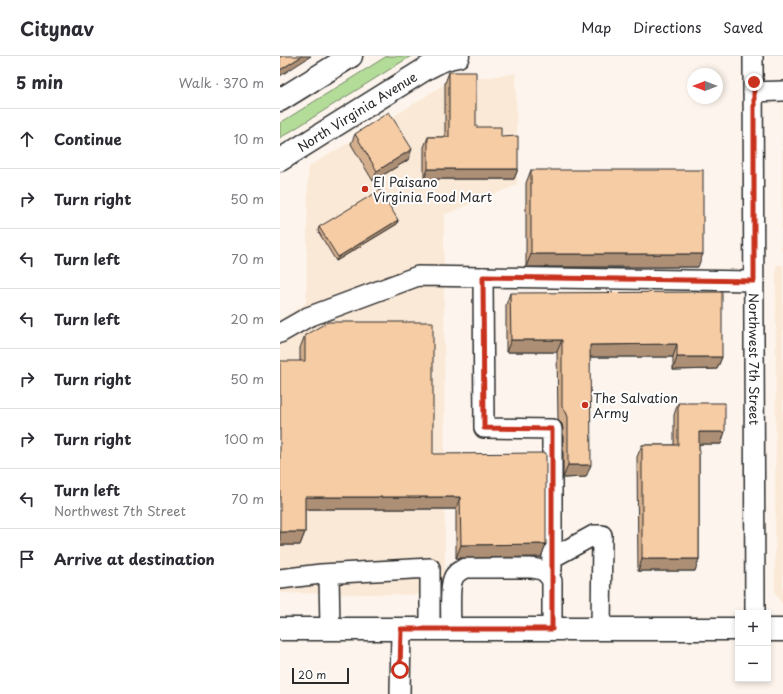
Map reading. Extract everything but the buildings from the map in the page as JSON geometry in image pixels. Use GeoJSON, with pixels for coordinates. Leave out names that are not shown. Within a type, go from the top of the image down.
{"type":"FeatureCollection","features":[{"type":"Feature","properties":{"kind":"main road"},"geometry":{"type":"LineString","coordinates":[[280,100],[351,56]]}},
{"type":"Feature","properties":{"kind":"main road","name":"North Virginia Avenue"},"geometry":{"type":"LineString","coordinates":[[280,160],[427,68],[453,56],[458,56]]}},
{"type":"Feature","properties":{"kind":"main road"},"geometry":{"type":"LineString","coordinates":[[280,629],[735,630]]}},
{"type":"Feature","properties":{"kind":"main road"},"geometry":{"type":"LineString","coordinates":[[771,630],[783,630]]}},
{"type":"Feature","properties":{"kind":"street","name":"Northwest 7th Street"},"geometry":{"type":"LineString","coordinates":[[753,56],[755,610]]}},
{"type":"Feature","properties":{"kind":"street"},"geometry":{"type":"LineString","coordinates":[[754,92],[783,92]]}},
{"type":"Feature","properties":{"kind":"street"},"geometry":{"type":"LineString","coordinates":[[280,333],[308,317],[418,276],[754,281]]}},
{"type":"Feature","properties":{"kind":"street"},"geometry":{"type":"LineString","coordinates":[[483,277],[484,428],[552,429],[552,629]]}},
{"type":"Feature","properties":{"kind":"street"},"geometry":{"type":"LineString","coordinates":[[552,558],[594,535],[602,535],[601,629]]}},
{"type":"Feature","properties":{"kind":"street"},"geometry":{"type":"LineString","coordinates":[[280,579],[329,574],[430,568],[430,629]]}},
{"type":"Feature","properties":{"kind":"street"},"geometry":{"type":"LineString","coordinates":[[452,629],[453,579],[457,573],[465,568],[540,569],[548,574],[552,580]]}},
{"type":"Feature","properties":{"kind":"street"},"geometry":{"type":"LineString","coordinates":[[329,574],[330,629]]}},
{"type":"Feature","properties":{"kind":"street"},"geometry":{"type":"LineString","coordinates":[[400,694],[401,629]]}},
{"type":"Feature","properties":{"kind":"shaded area"},"geometry":{"type":"Polygon","coordinates":[[[516,73],[517,185],[444,215],[445,595],[280,593],[280,320],[306,303],[308,167],[443,85],[469,79],[516,73]]]}},
{"type":"Feature","properties":{"kind":"shaded area"},"geometry":{"type":"Polygon","coordinates":[[[783,78],[783,250],[781,250],[783,78]]]}},
{"type":"Feature","properties":{"kind":"shaded area"},"geometry":{"type":"Polygon","coordinates":[[[776,265],[783,265],[783,605],[775,593],[776,265]]]}},
{"type":"Feature","properties":{"kind":"green space"},"geometry":{"type":"Polygon","coordinates":[[[387,56],[411,56],[280,138],[280,123],[387,56]]]}},
{"type":"Feature","properties":{"kind":"place","name":"El Paisano Virginia Food Mart"},"geometry":{"type":"Point","coordinates":[365,189]}},
{"type":"Feature","properties":{"kind":"place","name":"The Salvation Army"},"geometry":{"type":"Point","coordinates":[585,405]}},
{"type":"Feature","properties":{"kind":"route"},"geometry":{"type":"LineString","coordinates":[[400,670],[401,629],[552,629],[552,429],[484,428],[483,277],[754,281],[754,82]]}}]}
